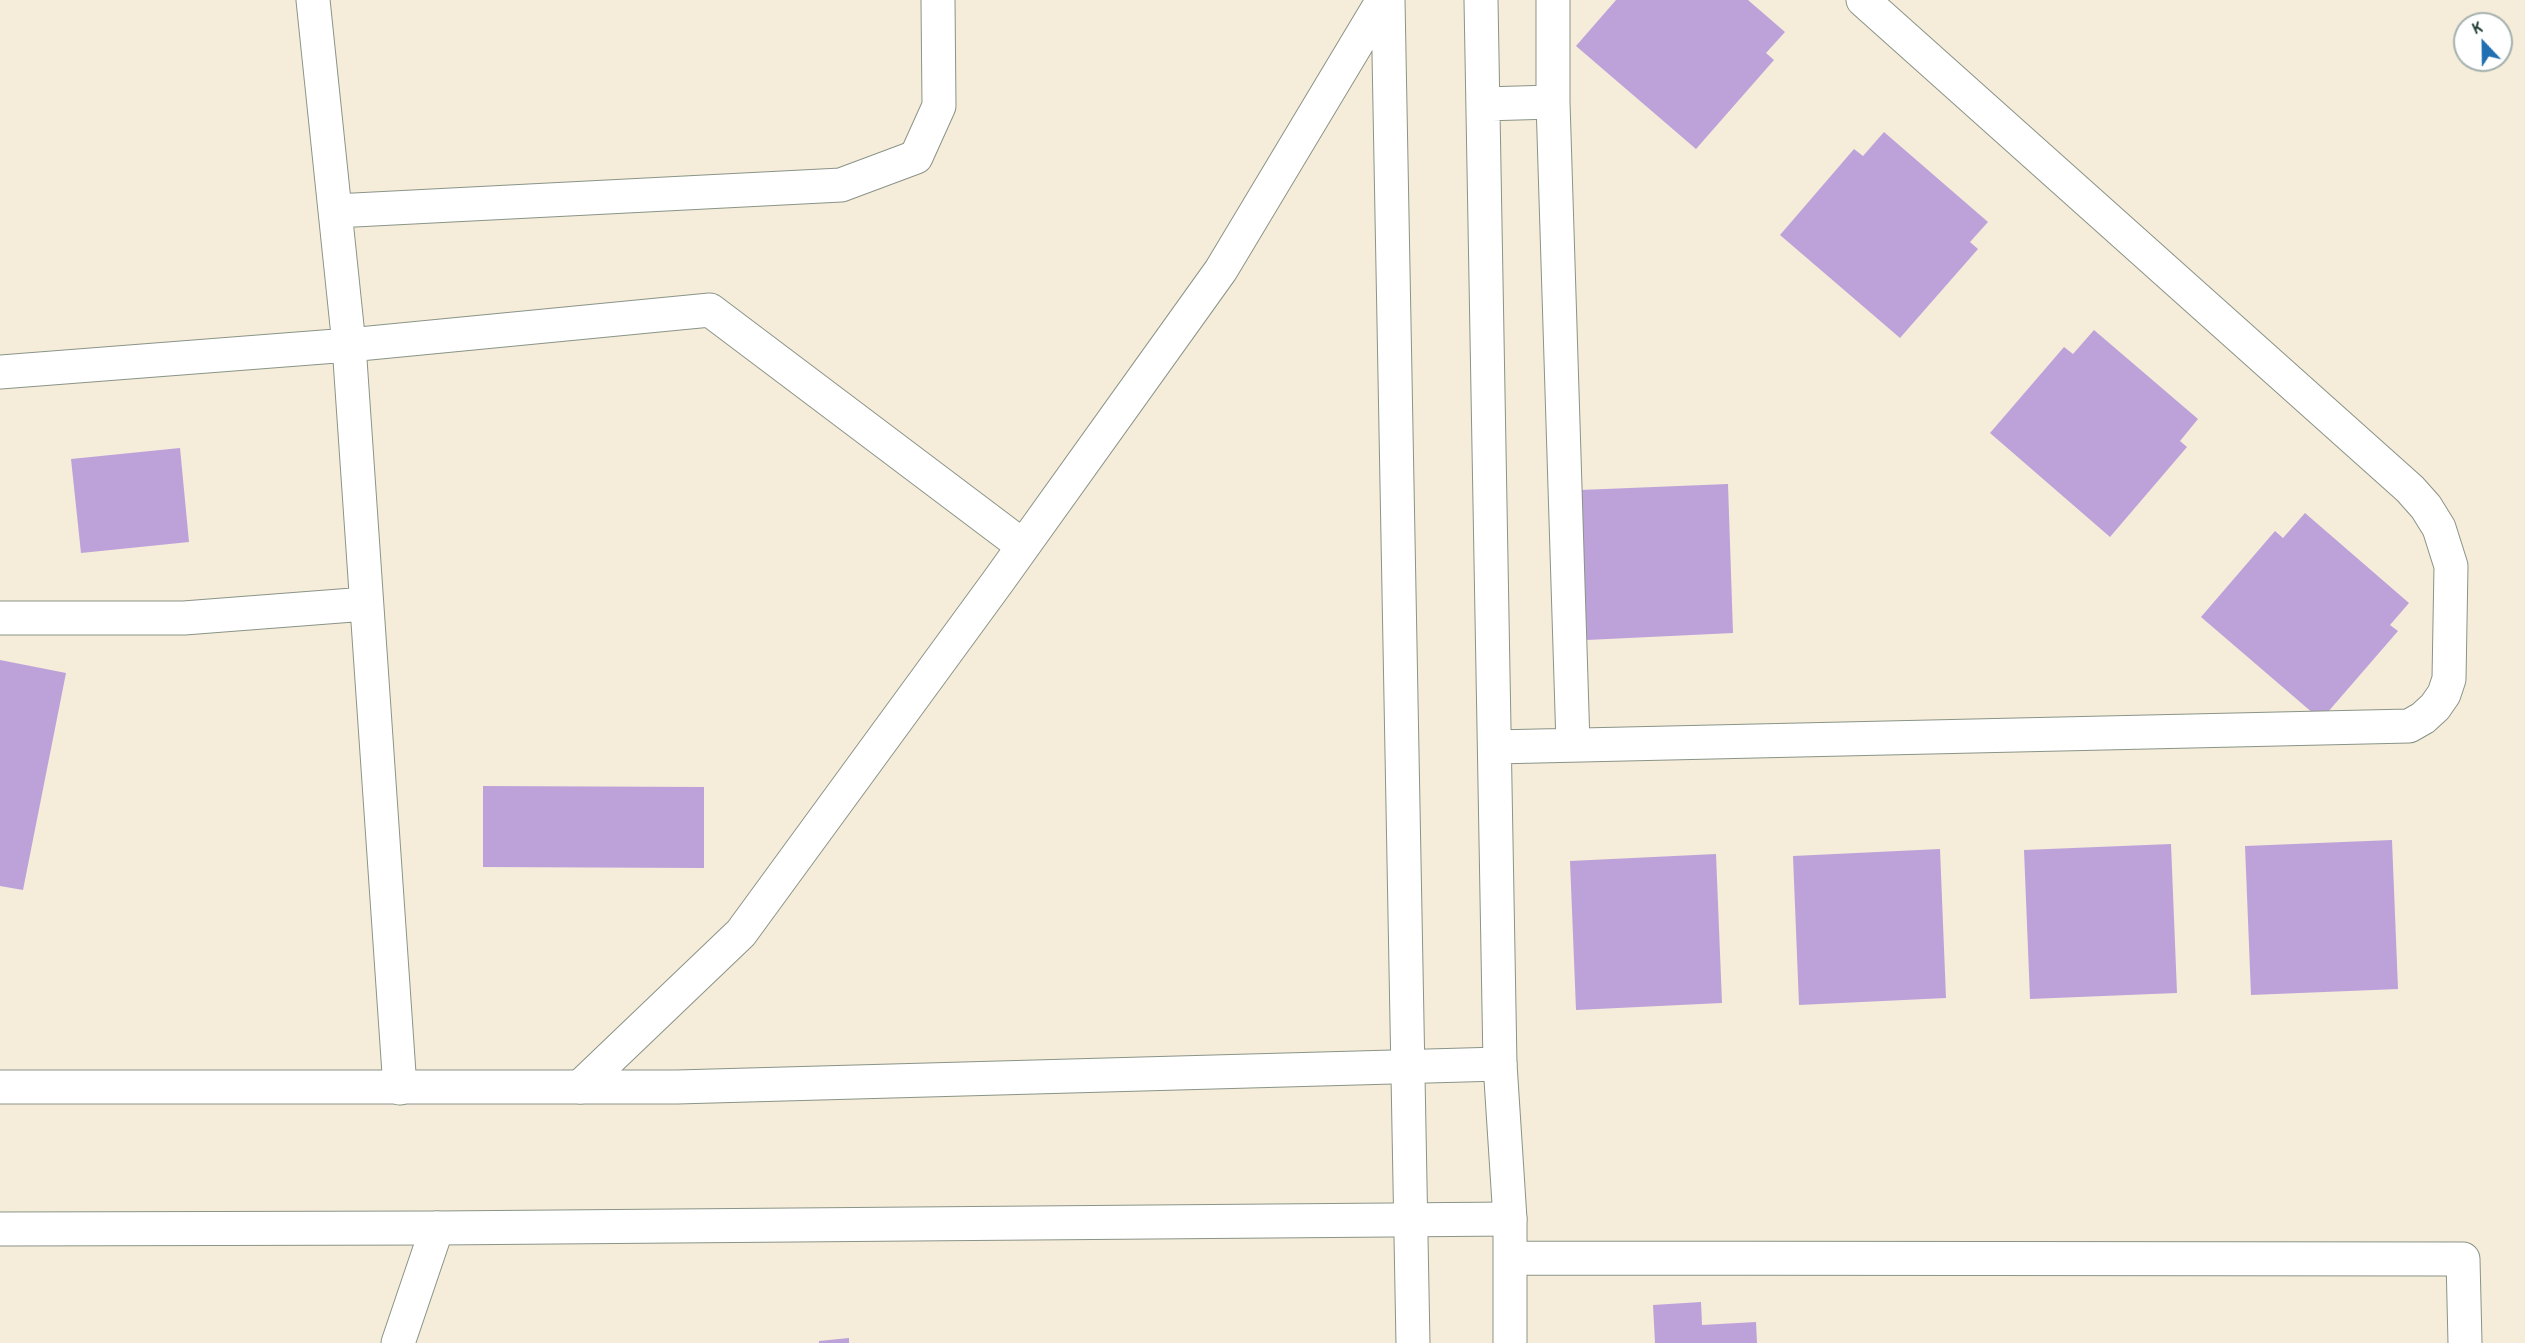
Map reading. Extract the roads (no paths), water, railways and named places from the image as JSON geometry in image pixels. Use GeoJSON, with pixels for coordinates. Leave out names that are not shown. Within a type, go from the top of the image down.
{"type":"FeatureCollection","features":[{"type":"Feature","properties":{"kind":"street"},"geometry":{"type":"LineString","coordinates":[[313,0],[349,345],[400,1088]]}},
{"type":"Feature","properties":{"kind":"street"},"geometry":{"type":"LineString","coordinates":[[335,212],[842,185],[916,157],[939,106],[938,0]]}},
{"type":"Feature","properties":{"kind":"street"},"geometry":{"type":"LineString","coordinates":[[580,1088],[741,933],[1221,270],[1383,0]]}},
{"type":"Feature","properties":{"kind":"street"},"geometry":{"type":"LineString","coordinates":[[1388,0],[1413,1343]]}},
{"type":"Feature","properties":{"kind":"street"},"geometry":{"type":"LineString","coordinates":[[1481,0],[1500,1064],[1510,1219],[1510,1343]]}},
{"type":"Feature","properties":{"kind":"street"},"geometry":{"type":"LineString","coordinates":[[1553,0],[1553,102],[1573,744]]}},
{"type":"Feature","properties":{"kind":"street"},"geometry":{"type":"LineString","coordinates":[[1495,747],[2409,726],[2423,718],[2444,694],[2449,679],[2451,566],[2439,528],[2426,507],[2410,489],[1863,0]]}},
{"type":"Feature","properties":{"kind":"street"},"geometry":{"type":"LineString","coordinates":[[1483,104],[1553,102]]}},
{"type":"Feature","properties":{"kind":"street"},"geometry":{"type":"LineString","coordinates":[[0,372],[349,345],[710,310],[1023,546]]}},
{"type":"Feature","properties":{"kind":"street"},"geometry":{"type":"LineString","coordinates":[[0,618],[184,618],[366,603]]}},
{"type":"Feature","properties":{"kind":"street"},"geometry":{"type":"LineString","coordinates":[[0,1088],[677,1088],[1500,1064]]}},
{"type":"Feature","properties":{"kind":"street"},"geometry":{"type":"LineString","coordinates":[[0,1229],[437,1228],[1510,1219]]}},
{"type":"Feature","properties":{"kind":"street"},"geometry":{"type":"LineString","coordinates":[[398,1343],[437,1228]]}},
{"type":"Feature","properties":{"kind":"street"},"geometry":{"type":"LineString","coordinates":[[1510,1258],[2463,1259],[2465,1343]]}}]}
